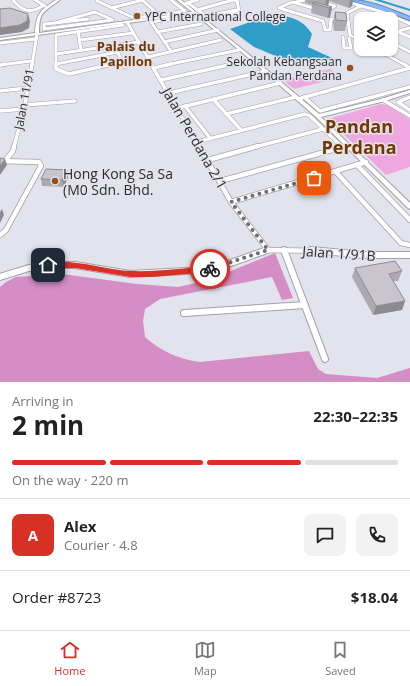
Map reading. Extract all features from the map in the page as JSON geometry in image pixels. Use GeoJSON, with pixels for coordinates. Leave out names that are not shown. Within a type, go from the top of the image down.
{"type":"FeatureCollection","features":[{"type":"Feature","properties":{"kind":"highway"},"geometry":{"type":"LineString","coordinates":[[352,0],[410,18]]}},
{"type":"Feature","properties":{"kind":"highway"},"geometry":{"type":"LineString","coordinates":[[358,0],[374,4]]}},
{"type":"Feature","properties":{"kind":"highway"},"geometry":{"type":"LineString","coordinates":[[363,0],[410,18]]}},
{"type":"Feature","properties":{"kind":"street"},"geometry":{"type":"LineString","coordinates":[[14,0],[20,8],[31,12],[58,0]]}},
{"type":"Feature","properties":{"kind":"street"},"geometry":{"type":"LineString","coordinates":[[35,0],[46,6]]}},
{"type":"Feature","properties":{"kind":"street"},"geometry":{"type":"LineString","coordinates":[[101,0],[97,1],[136,18],[185,11],[171,0]]}},
{"type":"Feature","properties":{"kind":"street"},"geometry":{"type":"LineString","coordinates":[[111,8],[142,0],[159,15],[196,11],[237,0],[240,9]]}},
{"type":"Feature","properties":{"kind":"street"},"geometry":{"type":"LineString","coordinates":[[178,0],[186,2],[198,0]]}},
{"type":"Feature","properties":{"kind":"street"},"geometry":{"type":"LineString","coordinates":[[186,2],[192,0]]}},
{"type":"Feature","properties":{"kind":"street"},"geometry":{"type":"LineString","coordinates":[[290,0],[319,10]]}},
{"type":"Feature","properties":{"kind":"street"},"geometry":{"type":"LineString","coordinates":[[299,3],[304,0]]}},
{"type":"Feature","properties":{"kind":"street"},"geometry":{"type":"LineString","coordinates":[[330,13],[326,12],[335,6],[311,0],[299,3],[290,3],[279,8],[322,21],[324,22],[324,30],[330,30],[330,19],[347,20]]}},
{"type":"Feature","properties":{"kind":"street"},"geometry":{"type":"LineString","coordinates":[[341,0],[386,13],[410,24]]}},
{"type":"Feature","properties":{"kind":"street"},"geometry":{"type":"LineString","coordinates":[[186,2],[239,50],[245,53]]}},
{"type":"Feature","properties":{"kind":"street"},"geometry":{"type":"LineString","coordinates":[[37,33],[36,21],[39,14],[46,6]]}},
{"type":"Feature","properties":{"kind":"street"},"geometry":{"type":"LineString","coordinates":[[342,37],[344,48],[351,48],[352,37],[350,35],[347,13],[361,6]]}},
{"type":"Feature","properties":{"kind":"street"},"geometry":{"type":"LineString","coordinates":[[205,20],[244,9]]}},
{"type":"Feature","properties":{"kind":"street"},"geometry":{"type":"LineString","coordinates":[[196,11],[206,16],[236,10]]}},
{"type":"Feature","properties":{"kind":"street"},"geometry":{"type":"LineString","coordinates":[[0,39],[98,25],[113,20],[95,12],[54,23]]}},
{"type":"Feature","properties":{"kind":"street"},"geometry":{"type":"LineString","coordinates":[[88,19],[44,24],[44,30],[127,22],[167,14]]}},
{"type":"Feature","properties":{"kind":"street"},"geometry":{"type":"LineString","coordinates":[[336,15],[338,19]]}},
{"type":"Feature","properties":{"kind":"street"},"geometry":{"type":"LineString","coordinates":[[81,16],[98,25]]}},
{"type":"Feature","properties":{"kind":"street"},"geometry":{"type":"LineString","coordinates":[[171,52],[151,22],[190,16]]}},
{"type":"Feature","properties":{"kind":"street","name":"Jalan Perdana 2/1"},"geometry":{"type":"LineString","coordinates":[[127,22],[231,202],[268,250]]}},
{"type":"Feature","properties":{"kind":"street"},"geometry":{"type":"LineString","coordinates":[[157,32],[201,24]]}},
{"type":"Feature","properties":{"kind":"street"},"geometry":{"type":"LineString","coordinates":[[123,25],[58,34],[56,37],[56,69],[69,74],[123,62]]}},
{"type":"Feature","properties":{"kind":"street"},"geometry":{"type":"LineString","coordinates":[[398,32],[410,28]]}},
{"type":"Feature","properties":{"kind":"street"},"geometry":{"type":"LineString","coordinates":[[164,42],[218,30]]}},
{"type":"Feature","properties":{"kind":"street"},"geometry":{"type":"LineString","coordinates":[[78,31],[81,50]]}},
{"type":"Feature","properties":{"kind":"street"},"geometry":{"type":"LineString","coordinates":[[398,32],[410,37]]}},
{"type":"Feature","properties":{"kind":"street"},"geometry":{"type":"LineString","coordinates":[[0,39],[29,36],[37,33]]}},
{"type":"Feature","properties":{"kind":"street"},"geometry":{"type":"LineString","coordinates":[[0,43],[37,33]]}},
{"type":"Feature","properties":{"kind":"street","name":"Jalan 11/91"},"geometry":{"type":"LineString","coordinates":[[3,161],[13,151],[24,107],[37,33]]}},
{"type":"Feature","properties":{"kind":"street"},"geometry":{"type":"LineString","coordinates":[[80,40],[133,33]]}},
{"type":"Feature","properties":{"kind":"street"},"geometry":{"type":"LineString","coordinates":[[148,57],[221,40]]}},
{"type":"Feature","properties":{"kind":"street"},"geometry":{"type":"LineString","coordinates":[[56,54],[139,42]]}},
{"type":"Feature","properties":{"kind":"street"},"geometry":{"type":"LineString","coordinates":[[231,42],[318,116],[349,145],[410,208]]}},
{"type":"Feature","properties":{"kind":"street"},"geometry":{"type":"LineString","coordinates":[[115,46],[125,67]]}},
{"type":"Feature","properties":{"kind":"street"},"geometry":{"type":"LineString","coordinates":[[398,46],[410,52]]}},
{"type":"Feature","properties":{"kind":"street"},"geometry":{"type":"LineString","coordinates":[[154,68],[239,50]]}},
{"type":"Feature","properties":{"kind":"street"},"geometry":{"type":"LineString","coordinates":[[56,64],[118,52]]}},
{"type":"Feature","properties":{"kind":"street"},"geometry":{"type":"LineString","coordinates":[[389,56],[410,68]]}},
{"type":"Feature","properties":{"kind":"street"},"geometry":{"type":"LineString","coordinates":[[161,80],[253,60]]}},
{"type":"Feature","properties":{"kind":"street"},"geometry":{"type":"LineString","coordinates":[[0,65],[31,61]]}},
{"type":"Feature","properties":{"kind":"street"},"geometry":{"type":"LineString","coordinates":[[226,114],[304,97],[410,68]]}},
{"type":"Feature","properties":{"kind":"street"},"geometry":{"type":"LineString","coordinates":[[169,93],[266,71]]}},
{"type":"Feature","properties":{"kind":"street"},"geometry":{"type":"LineString","coordinates":[[178,108],[280,83]]}},
{"type":"Feature","properties":{"kind":"street"},"geometry":{"type":"LineString","coordinates":[[304,97],[320,111],[410,87]]}},
{"type":"Feature","properties":{"kind":"street"},"geometry":{"type":"LineString","coordinates":[[0,91],[27,88]]}},
{"type":"Feature","properties":{"kind":"street"},"geometry":{"type":"LineString","coordinates":[[318,116],[377,101],[387,100],[410,91]]}},
{"type":"Feature","properties":{"kind":"street"},"geometry":{"type":"LineString","coordinates":[[410,97],[399,100],[398,102],[410,110]]}},
{"type":"Feature","properties":{"kind":"street"},"geometry":{"type":"LineString","coordinates":[[213,99],[241,130]]}},
{"type":"Feature","properties":{"kind":"street"},"geometry":{"type":"LineString","coordinates":[[387,100],[410,116]]}},
{"type":"Feature","properties":{"kind":"street"},"geometry":{"type":"LineString","coordinates":[[0,111],[75,101]]}},
{"type":"Feature","properties":{"kind":"street","name":"Jalan Perdana 2/1"},"geometry":{"type":"LineString","coordinates":[[185,106],[210,138]]}},
{"type":"Feature","properties":{"kind":"street"},"geometry":{"type":"LineString","coordinates":[[197,142],[305,114],[310,116],[342,147]]}},
{"type":"Feature","properties":{"kind":"street"},"geometry":{"type":"LineString","coordinates":[[208,160],[323,129]]}},
{"type":"Feature","properties":{"kind":"street"},"geometry":{"type":"LineString","coordinates":[[220,181],[349,145]]}},
{"type":"Feature","properties":{"kind":"street"},"geometry":{"type":"LineString","coordinates":[[0,235],[6,230],[41,166],[39,162],[3,161]]}},
{"type":"Feature","properties":{"kind":"street"},"geometry":{"type":"LineString","coordinates":[[231,202],[366,162]]}},
{"type":"Feature","properties":{"kind":"street"},"geometry":{"type":"LineString","coordinates":[[358,165],[410,220]]}},
{"type":"Feature","properties":{"kind":"street"},"geometry":{"type":"LineString","coordinates":[[336,172],[401,243],[410,245]]}},
{"type":"Feature","properties":{"kind":"street","name":"Jalan 1/91B"},"geometry":{"type":"LineString","coordinates":[[0,277],[29,268],[48,265],[75,265],[130,274],[205,270],[228,264],[268,250],[308,250],[365,255],[410,255]]}},
{"type":"Feature","properties":{"kind":"street"},"geometry":{"type":"LineString","coordinates":[[284,250],[324,359]]}},
{"type":"Feature","properties":{"kind":"street"},"geometry":{"type":"LineString","coordinates":[[184,313],[305,305]]}},
{"type":"Feature","properties":{"kind":"shaded area"},"geometry":{"type":"Polygon","coordinates":[[[330,69],[342,77],[294,89],[283,80],[330,69]]]}},
{"type":"Feature","properties":{"kind":"shaded area"},"geometry":{"type":"Polygon","coordinates":[[[381,104],[387,105],[410,119],[410,167],[386,175],[330,121],[331,118],[381,104]]]}},
{"type":"Feature","properties":{"kind":"shaded area"},"geometry":{"type":"Polygon","coordinates":[[[275,253],[293,298],[282,300],[272,277],[160,299],[145,309],[143,321],[145,337],[170,354],[192,361],[200,362],[309,351],[318,369],[326,374],[377,378],[410,368],[410,382],[0,382],[0,287],[16,277],[62,274],[137,284],[178,287],[209,280],[275,253]]]}},
{"type":"Feature","properties":{"kind":"water"},"geometry":{"type":"Polygon","coordinates":[[[273,14],[290,17],[300,21],[312,34],[308,47],[332,58],[333,60],[327,62],[290,62],[254,47],[230,29],[273,14]]]}},
{"type":"Feature","properties":{"kind":"building"},"geometry":{"type":"Polygon","coordinates":[[[315,2],[332,7],[329,8],[312,3],[315,2]]]}},
{"type":"Feature","properties":{"kind":"building"},"geometry":{"type":"Polygon","coordinates":[[[10,8],[28,14],[27,21],[20,25],[0,28],[0,9],[10,8]]]}},
{"type":"Feature","properties":{"kind":"building"},"geometry":{"type":"Polygon","coordinates":[[[335,12],[346,13],[347,21],[336,20],[335,12]]]}},
{"type":"Feature","properties":{"kind":"building"},"geometry":{"type":"Polygon","coordinates":[[[0,158],[5,159],[0,166],[0,158]]]}},
{"type":"Feature","properties":{"kind":"building"},"geometry":{"type":"Polygon","coordinates":[[[46,169],[67,170],[62,180],[41,179],[46,169]]]}},
{"type":"Feature","properties":{"kind":"building"},"geometry":{"type":"Polygon","coordinates":[[[395,261],[402,271],[389,274],[405,301],[376,306],[355,268],[395,261]]]}},
{"type":"Feature","properties":{"kind":"waterway"},"geometry":{"type":"LineString","coordinates":[[376,0],[410,10]]}},
{"type":"Feature","properties":{"kind":"way so far"},"geometry":{"type":"LineString","coordinates":[[210,269],[268,250],[231,202],[314,178]]}},
{"type":"Feature","properties":{"kind":"place","name":"YPC International College"},"geometry":{"type":"Point","coordinates":[137,16]}},
{"type":"Feature","properties":{"kind":"place","name":"Sekolah Kebangsaan Pandan Perdana"},"geometry":{"type":"Point","coordinates":[350,68]}},
{"type":"Feature","properties":{"kind":"place","name":"Hong Kong Sa Sa (M0 Sdn. Bhd."},"geometry":{"type":"Point","coordinates":[55,181]}},
{"type":"Feature","properties":{"kind":"district","name":"Palais du Papillon"},"geometry":{"type":"Point","coordinates":[126,54]}},
{"type":"Feature","properties":{"kind":"district","name":"Pandan Perdana"},"geometry":{"type":"Point","coordinates":[359,136]}},
{"type":"Feature","properties":{"kind":"route"},"geometry":{"type":"LineString","coordinates":[[48,265],[75,265],[130,274],[152,274],[210,269]]}}]}
